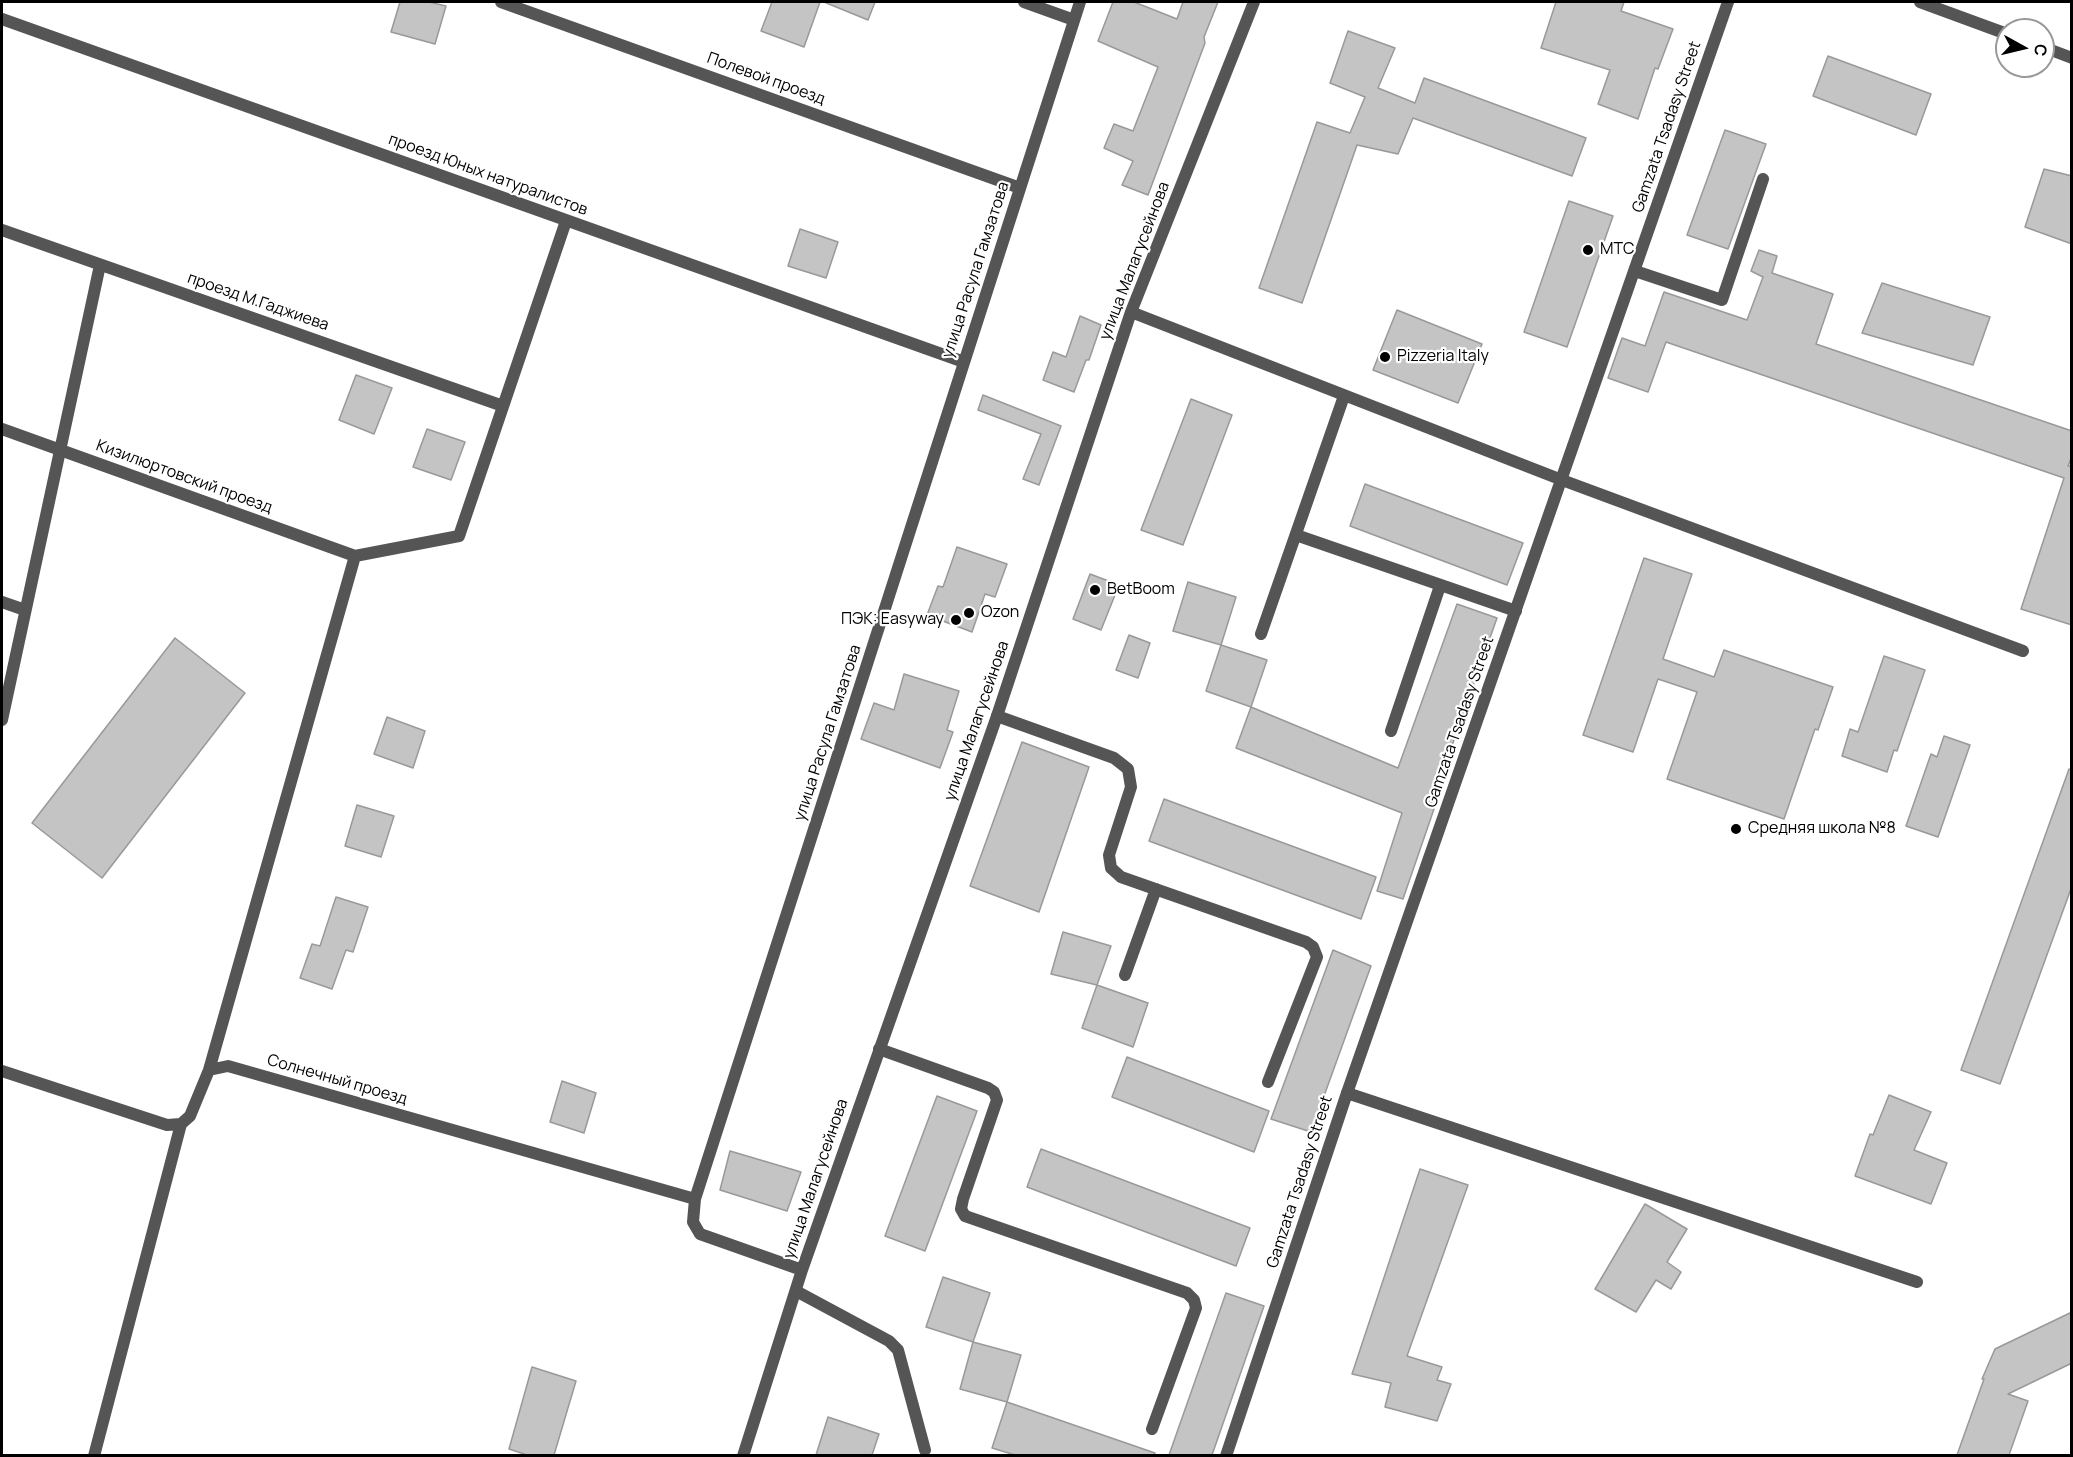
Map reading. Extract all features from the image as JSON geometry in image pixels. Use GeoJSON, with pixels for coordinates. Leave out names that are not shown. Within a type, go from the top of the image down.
{"type":"FeatureCollection","features":[{"type":"Feature","properties":{"kind":"street","name":"Полевой проезд"},"geometry":{"type":"LineString","coordinates":[[501,2],[1020,188]]}},
{"type":"Feature","properties":{"kind":"street"},"geometry":{"type":"LineString","coordinates":[[1023,2],[1074,20]]}},
{"type":"Feature","properties":{"kind":"street","name":"улица Расула Гамзатова"},"geometry":{"type":"LineString","coordinates":[[802,1270],[700,1234],[693,1222],[695,1198],[1080,2]]}},
{"type":"Feature","properties":{"kind":"street","name":"улица Малагусейнова"},"geometry":{"type":"LineString","coordinates":[[743,1455],[802,1270],[997,716],[1131,312],[1254,2]]}},
{"type":"Feature","properties":{"kind":"street","name":"Gamzata Tsadasy Street"},"geometry":{"type":"LineString","coordinates":[[1226,1455],[1347,1093],[1728,2]]}},
{"type":"Feature","properties":{"kind":"street"},"geometry":{"type":"LineString","coordinates":[[1920,2],[1995,30]]}},
{"type":"Feature","properties":{"kind":"street","name":"проезд Юных натуралистов"},"geometry":{"type":"LineString","coordinates":[[2,19],[964,362]]}},
{"type":"Feature","properties":{"kind":"street"},"geometry":{"type":"LineString","coordinates":[[2055,52],[2072,58]]}},
{"type":"Feature","properties":{"kind":"street"},"geometry":{"type":"LineString","coordinates":[[1635,271],[1722,300],[1762,179]]}},
{"type":"Feature","properties":{"kind":"street"},"geometry":{"type":"LineString","coordinates":[[94,1455],[181,1124],[190,1116],[209,1070],[355,556],[459,536],[567,221]]}},
{"type":"Feature","properties":{"kind":"street","name":"проезд М.Гаджиева"},"geometry":{"type":"LineString","coordinates":[[2,230],[503,406]]}},
{"type":"Feature","properties":{"kind":"street"},"geometry":{"type":"LineString","coordinates":[[2,720],[100,265]]}},
{"type":"Feature","properties":{"kind":"street"},"geometry":{"type":"LineString","coordinates":[[1131,312],[1562,480],[2023,651]]}},
{"type":"Feature","properties":{"kind":"street"},"geometry":{"type":"LineString","coordinates":[[1261,634],[1344,396]]}},
{"type":"Feature","properties":{"kind":"street","name":"Кизилюртовский проезд"},"geometry":{"type":"LineString","coordinates":[[2,429],[355,556]]}},
{"type":"Feature","properties":{"kind":"street"},"geometry":{"type":"LineString","coordinates":[[1296,535],[1516,611]]}},
{"type":"Feature","properties":{"kind":"street"},"geometry":{"type":"LineString","coordinates":[[1391,731],[1440,586]]}},
{"type":"Feature","properties":{"kind":"street"},"geometry":{"type":"LineString","coordinates":[[2,602],[25,610]]}},
{"type":"Feature","properties":{"kind":"street"},"geometry":{"type":"LineString","coordinates":[[997,716],[1114,758],[1128,769],[1131,787],[1109,855],[1111,868],[1121,877],[1305,942],[1313,948],[1317,957],[1269,1082]]}},
{"type":"Feature","properties":{"kind":"street"},"geometry":{"type":"LineString","coordinates":[[1125,975],[1155,890]]}},
{"type":"Feature","properties":{"kind":"street"},"geometry":{"type":"LineString","coordinates":[[879,1049],[994,1092],[997,1100],[963,1199],[961,1209],[965,1216],[1187,1293],[1194,1300],[1197,1308],[1152,1428]]}},
{"type":"Feature","properties":{"kind":"street","name":"Солнечный проезд"},"geometry":{"type":"LineString","coordinates":[[209,1070],[228,1066],[695,1198]]}},
{"type":"Feature","properties":{"kind":"street"},"geometry":{"type":"LineString","coordinates":[[2,1071],[167,1125],[181,1124]]}},
{"type":"Feature","properties":{"kind":"street"},"geometry":{"type":"LineString","coordinates":[[1347,1093],[1917,1282]]}},
{"type":"Feature","properties":{"kind":"street"},"geometry":{"type":"LineString","coordinates":[[796,1290],[889,1341],[898,1350],[925,1450]]}},
{"type":"Feature","properties":{"kind":"building"},"geometry":{"type":"Polygon","coordinates":[[[400,2],[429,2],[446,6],[435,44],[391,32],[400,2]]]}},
{"type":"Feature","properties":{"kind":"building"},"geometry":{"type":"Polygon","coordinates":[[[772,2],[820,2],[804,47],[761,31],[772,2]]]}},
{"type":"Feature","properties":{"kind":"building"},"geometry":{"type":"Polygon","coordinates":[[[824,2],[875,2],[868,20],[824,2]]]}},
{"type":"Feature","properties":{"kind":"building"},"geometry":{"type":"Polygon","coordinates":[[[1113,2],[1134,2],[1177,19],[1183,2],[1218,2],[1148,195],[1122,185],[1133,161],[1104,148],[1114,124],[1133,131],[1158,67],[1098,41],[1113,2]]]}},
{"type":"Feature","properties":{"kind":"building"},"geometry":{"type":"Polygon","coordinates":[[[1556,2],[1624,2],[1621,11],[1673,29],[1658,69],[1655,68],[1638,119],[1598,104],[1610,70],[1541,48],[1556,2]]]}},
{"type":"Feature","properties":{"kind":"building"},"geometry":{"type":"Polygon","coordinates":[[[1348,31],[1395,48],[1378,88],[1415,103],[1424,78],[1586,138],[1572,176],[1413,118],[1398,154],[1357,145],[1302,303],[1259,288],[1317,122],[1350,133],[1365,97],[1330,83],[1348,31]]]}},
{"type":"Feature","properties":{"kind":"building"},"geometry":{"type":"Polygon","coordinates":[[[1828,56],[1931,94],[1916,135],[1813,96],[1828,56]]]}},
{"type":"Feature","properties":{"kind":"building"},"geometry":{"type":"Polygon","coordinates":[[[1725,130],[1766,144],[1728,249],[1687,235],[1725,130]]]}},
{"type":"Feature","properties":{"kind":"building"},"geometry":{"type":"Polygon","coordinates":[[[2044,169],[2072,176],[2072,244],[2025,227],[2044,169]]]}},
{"type":"Feature","properties":{"kind":"building"},"geometry":{"type":"Polygon","coordinates":[[[1569,201],[1613,216],[1567,347],[1524,332],[1569,201]]]}},
{"type":"Feature","properties":{"kind":"building"},"geometry":{"type":"Polygon","coordinates":[[[800,229],[838,242],[826,278],[788,266],[800,229]]]}},
{"type":"Feature","properties":{"kind":"building"},"geometry":{"type":"Polygon","coordinates":[[[1759,250],[1777,256],[1772,273],[1833,294],[1816,344],[2072,431],[2072,456],[2068,466],[2072,466],[2072,625],[2021,609],[2064,478],[1666,342],[1648,392],[1608,378],[1622,338],[1645,346],[1664,292],[1747,320],[1763,277],[1751,271],[1759,250]]]}},
{"type":"Feature","properties":{"kind":"building"},"geometry":{"type":"Polygon","coordinates":[[[1882,283],[1990,317],[1973,365],[1862,333],[1882,283]]]}},
{"type":"Feature","properties":{"kind":"building"},"geometry":{"type":"Polygon","coordinates":[[[1397,310],[1482,344],[1458,403],[1373,370],[1397,310]]]}},
{"type":"Feature","properties":{"kind":"building"},"geometry":{"type":"Polygon","coordinates":[[[1080,316],[1101,325],[1089,360],[1086,360],[1074,392],[1043,380],[1053,352],[1066,357],[1080,316]]]}},
{"type":"Feature","properties":{"kind":"building"},"geometry":{"type":"Polygon","coordinates":[[[356,375],[392,388],[374,434],[339,420],[356,375]]]}},
{"type":"Feature","properties":{"kind":"building"},"geometry":{"type":"Polygon","coordinates":[[[983,395],[1061,426],[1039,485],[1023,479],[1041,434],[978,410],[983,395]]]}},
{"type":"Feature","properties":{"kind":"building"},"geometry":{"type":"Polygon","coordinates":[[[1191,399],[1232,415],[1183,545],[1141,530],[1191,399]]]}},
{"type":"Feature","properties":{"kind":"building"},"geometry":{"type":"Polygon","coordinates":[[[427,429],[465,442],[451,480],[413,467],[427,429]]]}},
{"type":"Feature","properties":{"kind":"building"},"geometry":{"type":"Polygon","coordinates":[[[1365,484],[1523,543],[1507,585],[1350,526],[1365,484]]]}},
{"type":"Feature","properties":{"kind":"building"},"geometry":{"type":"Polygon","coordinates":[[[957,547],[1007,564],[995,597],[985,594],[972,632],[927,615],[938,586],[943,587],[957,547]]]}},
{"type":"Feature","properties":{"kind":"building"},"geometry":{"type":"Polygon","coordinates":[[[1644,558],[1692,574],[1663,659],[1714,677],[1724,650],[1833,687],[1818,730],[1815,729],[1784,819],[1667,779],[1697,692],[1658,679],[1633,752],[1583,735],[1644,558]]]}},
{"type":"Feature","properties":{"kind":"building"},"geometry":{"type":"Polygon","coordinates":[[[1090,574],[1119,585],[1101,630],[1073,619],[1090,574]]]}},
{"type":"Feature","properties":{"kind":"building"},"geometry":{"type":"Polygon","coordinates":[[[1188,582],[1236,597],[1221,645],[1173,631],[1188,582]]]}},
{"type":"Feature","properties":{"kind":"building"},"geometry":{"type":"Polygon","coordinates":[[[1457,604],[1497,618],[1430,808],[1434,809],[1403,899],[1377,891],[1402,813],[1236,748],[1251,707],[1398,768],[1457,604]]]}},
{"type":"Feature","properties":{"kind":"building"},"geometry":{"type":"Polygon","coordinates":[[[1129,635],[1150,643],[1138,678],[1116,670],[1129,635]]]}},
{"type":"Feature","properties":{"kind":"building"},"geometry":{"type":"Polygon","coordinates":[[[175,638],[245,693],[102,878],[32,823],[175,638]]]}},
{"type":"Feature","properties":{"kind":"building"},"geometry":{"type":"Polygon","coordinates":[[[1221,645],[1267,660],[1251,707],[1206,691],[1221,645]]]}},
{"type":"Feature","properties":{"kind":"building"},"geometry":{"type":"Polygon","coordinates":[[[1884,656],[1925,670],[1897,751],[1894,750],[1887,772],[1842,756],[1850,729],[1858,732],[1884,656]]]}},
{"type":"Feature","properties":{"kind":"building"},"geometry":{"type":"Polygon","coordinates":[[[904,674],[959,691],[947,730],[953,732],[940,768],[861,739],[874,703],[894,710],[904,674]]]}},
{"type":"Feature","properties":{"kind":"building"},"geometry":{"type":"Polygon","coordinates":[[[387,717],[425,731],[413,768],[374,754],[387,717]]]}},
{"type":"Feature","properties":{"kind":"building"},"geometry":{"type":"Polygon","coordinates":[[[1944,736],[1970,745],[1938,837],[1906,826],[1931,754],[1937,757],[1944,736]]]}},
{"type":"Feature","properties":{"kind":"building"},"geometry":{"type":"Polygon","coordinates":[[[1022,742],[1089,767],[1039,912],[970,886],[1022,742]]]}},
{"type":"Feature","properties":{"kind":"building"},"geometry":{"type":"Polygon","coordinates":[[[2069,769],[2072,770],[2072,886],[2000,1084],[1961,1070],[2069,769]]]}},
{"type":"Feature","properties":{"kind":"building"},"geometry":{"type":"Polygon","coordinates":[[[1164,799],[1376,877],[1361,919],[1149,841],[1164,799]]]}},
{"type":"Feature","properties":{"kind":"building"},"geometry":{"type":"Polygon","coordinates":[[[357,805],[394,816],[381,857],[345,846],[357,805]]]}},
{"type":"Feature","properties":{"kind":"building"},"geometry":{"type":"Polygon","coordinates":[[[336,897],[368,907],[353,952],[346,950],[332,989],[300,978],[312,944],[320,946],[336,897]]]}},
{"type":"Feature","properties":{"kind":"building"},"geometry":{"type":"Polygon","coordinates":[[[1063,932],[1111,946],[1097,985],[1051,974],[1063,932]]]}},
{"type":"Feature","properties":{"kind":"building"},"geometry":{"type":"Polygon","coordinates":[[[1333,950],[1371,966],[1311,1132],[1271,1119],[1333,950]]]}},
{"type":"Feature","properties":{"kind":"building"},"geometry":{"type":"Polygon","coordinates":[[[1097,985],[1148,1003],[1133,1047],[1082,1028],[1097,985]]]}},
{"type":"Feature","properties":{"kind":"building"},"geometry":{"type":"Polygon","coordinates":[[[1127,1057],[1269,1111],[1254,1152],[1112,1097],[1127,1057]]]}},
{"type":"Feature","properties":{"kind":"building"},"geometry":{"type":"Polygon","coordinates":[[[562,1081],[596,1093],[584,1133],[550,1122],[562,1081]]]}},
{"type":"Feature","properties":{"kind":"building"},"geometry":{"type":"Polygon","coordinates":[[[1889,1095],[1931,1112],[1914,1150],[1947,1163],[1931,1204],[1855,1176],[1870,1134],[1873,1135],[1889,1095]]]}},
{"type":"Feature","properties":{"kind":"building"},"geometry":{"type":"Polygon","coordinates":[[[937,1096],[977,1111],[925,1251],[885,1236],[937,1096]]]}},
{"type":"Feature","properties":{"kind":"building"},"geometry":{"type":"Polygon","coordinates":[[[1041,1149],[1250,1228],[1236,1266],[1027,1187],[1041,1149]]]}},
{"type":"Feature","properties":{"kind":"building"},"geometry":{"type":"Polygon","coordinates":[[[730,1151],[801,1172],[787,1211],[720,1190],[730,1151]]]}},
{"type":"Feature","properties":{"kind":"building"},"geometry":{"type":"Polygon","coordinates":[[[1420,1169],[1468,1185],[1407,1356],[1442,1367],[1437,1380],[1451,1384],[1437,1421],[1385,1407],[1391,1383],[1352,1374],[1420,1169]]]}},
{"type":"Feature","properties":{"kind":"building"},"geometry":{"type":"Polygon","coordinates":[[[1645,1204],[1687,1229],[1667,1262],[1681,1272],[1671,1289],[1656,1280],[1636,1312],[1595,1289],[1645,1204]]]}},
{"type":"Feature","properties":{"kind":"building"},"geometry":{"type":"Polygon","coordinates":[[[943,1277],[990,1293],[973,1342],[926,1327],[943,1277]]]}},
{"type":"Feature","properties":{"kind":"building"},"geometry":{"type":"Polygon","coordinates":[[[1226,1293],[1264,1306],[1212,1455],[1169,1455],[1226,1293]]]}},
{"type":"Feature","properties":{"kind":"building"},"geometry":{"type":"Polygon","coordinates":[[[2072,1312],[2072,1363],[2008,1394],[2028,1401],[2009,1455],[1957,1455],[1984,1379],[1982,1379],[1995,1349],[2072,1312]]]}},
{"type":"Feature","properties":{"kind":"building"},"geometry":{"type":"Polygon","coordinates":[[[973,1342],[1021,1355],[1007,1402],[960,1389],[973,1342]]]}},
{"type":"Feature","properties":{"kind":"building"},"geometry":{"type":"Polygon","coordinates":[[[532,1367],[576,1381],[554,1455],[527,1455],[509,1449],[532,1367]]]}},
{"type":"Feature","properties":{"kind":"building"},"geometry":{"type":"Polygon","coordinates":[[[1007,1402],[1155,1453],[1154,1455],[1015,1455],[992,1448],[1007,1402]]]}},
{"type":"Feature","properties":{"kind":"building"},"geometry":{"type":"Polygon","coordinates":[[[828,1417],[879,1434],[872,1455],[816,1455],[828,1417]]]}},
{"type":"Feature","properties":{"kind":"place","name":"МТС"},"geometry":{"type":"Point","coordinates":[1588,250]}},
{"type":"Feature","properties":{"kind":"place","name":"Pizzeria Italy"},"geometry":{"type":"Point","coordinates":[1385,357]}},
{"type":"Feature","properties":{"kind":"place","name":"BetBoom"},"geometry":{"type":"Point","coordinates":[1095,590]}},
{"type":"Feature","properties":{"kind":"place","name":"Ozon"},"geometry":{"type":"Point","coordinates":[969,613]}},
{"type":"Feature","properties":{"kind":"place","name":"ПЭК: Easyway"},"geometry":{"type":"Point","coordinates":[956,620]}},
{"type":"Feature","properties":{"kind":"place","name":"Средняя школа №8"},"geometry":{"type":"Point","coordinates":[1736,829]}}]}
